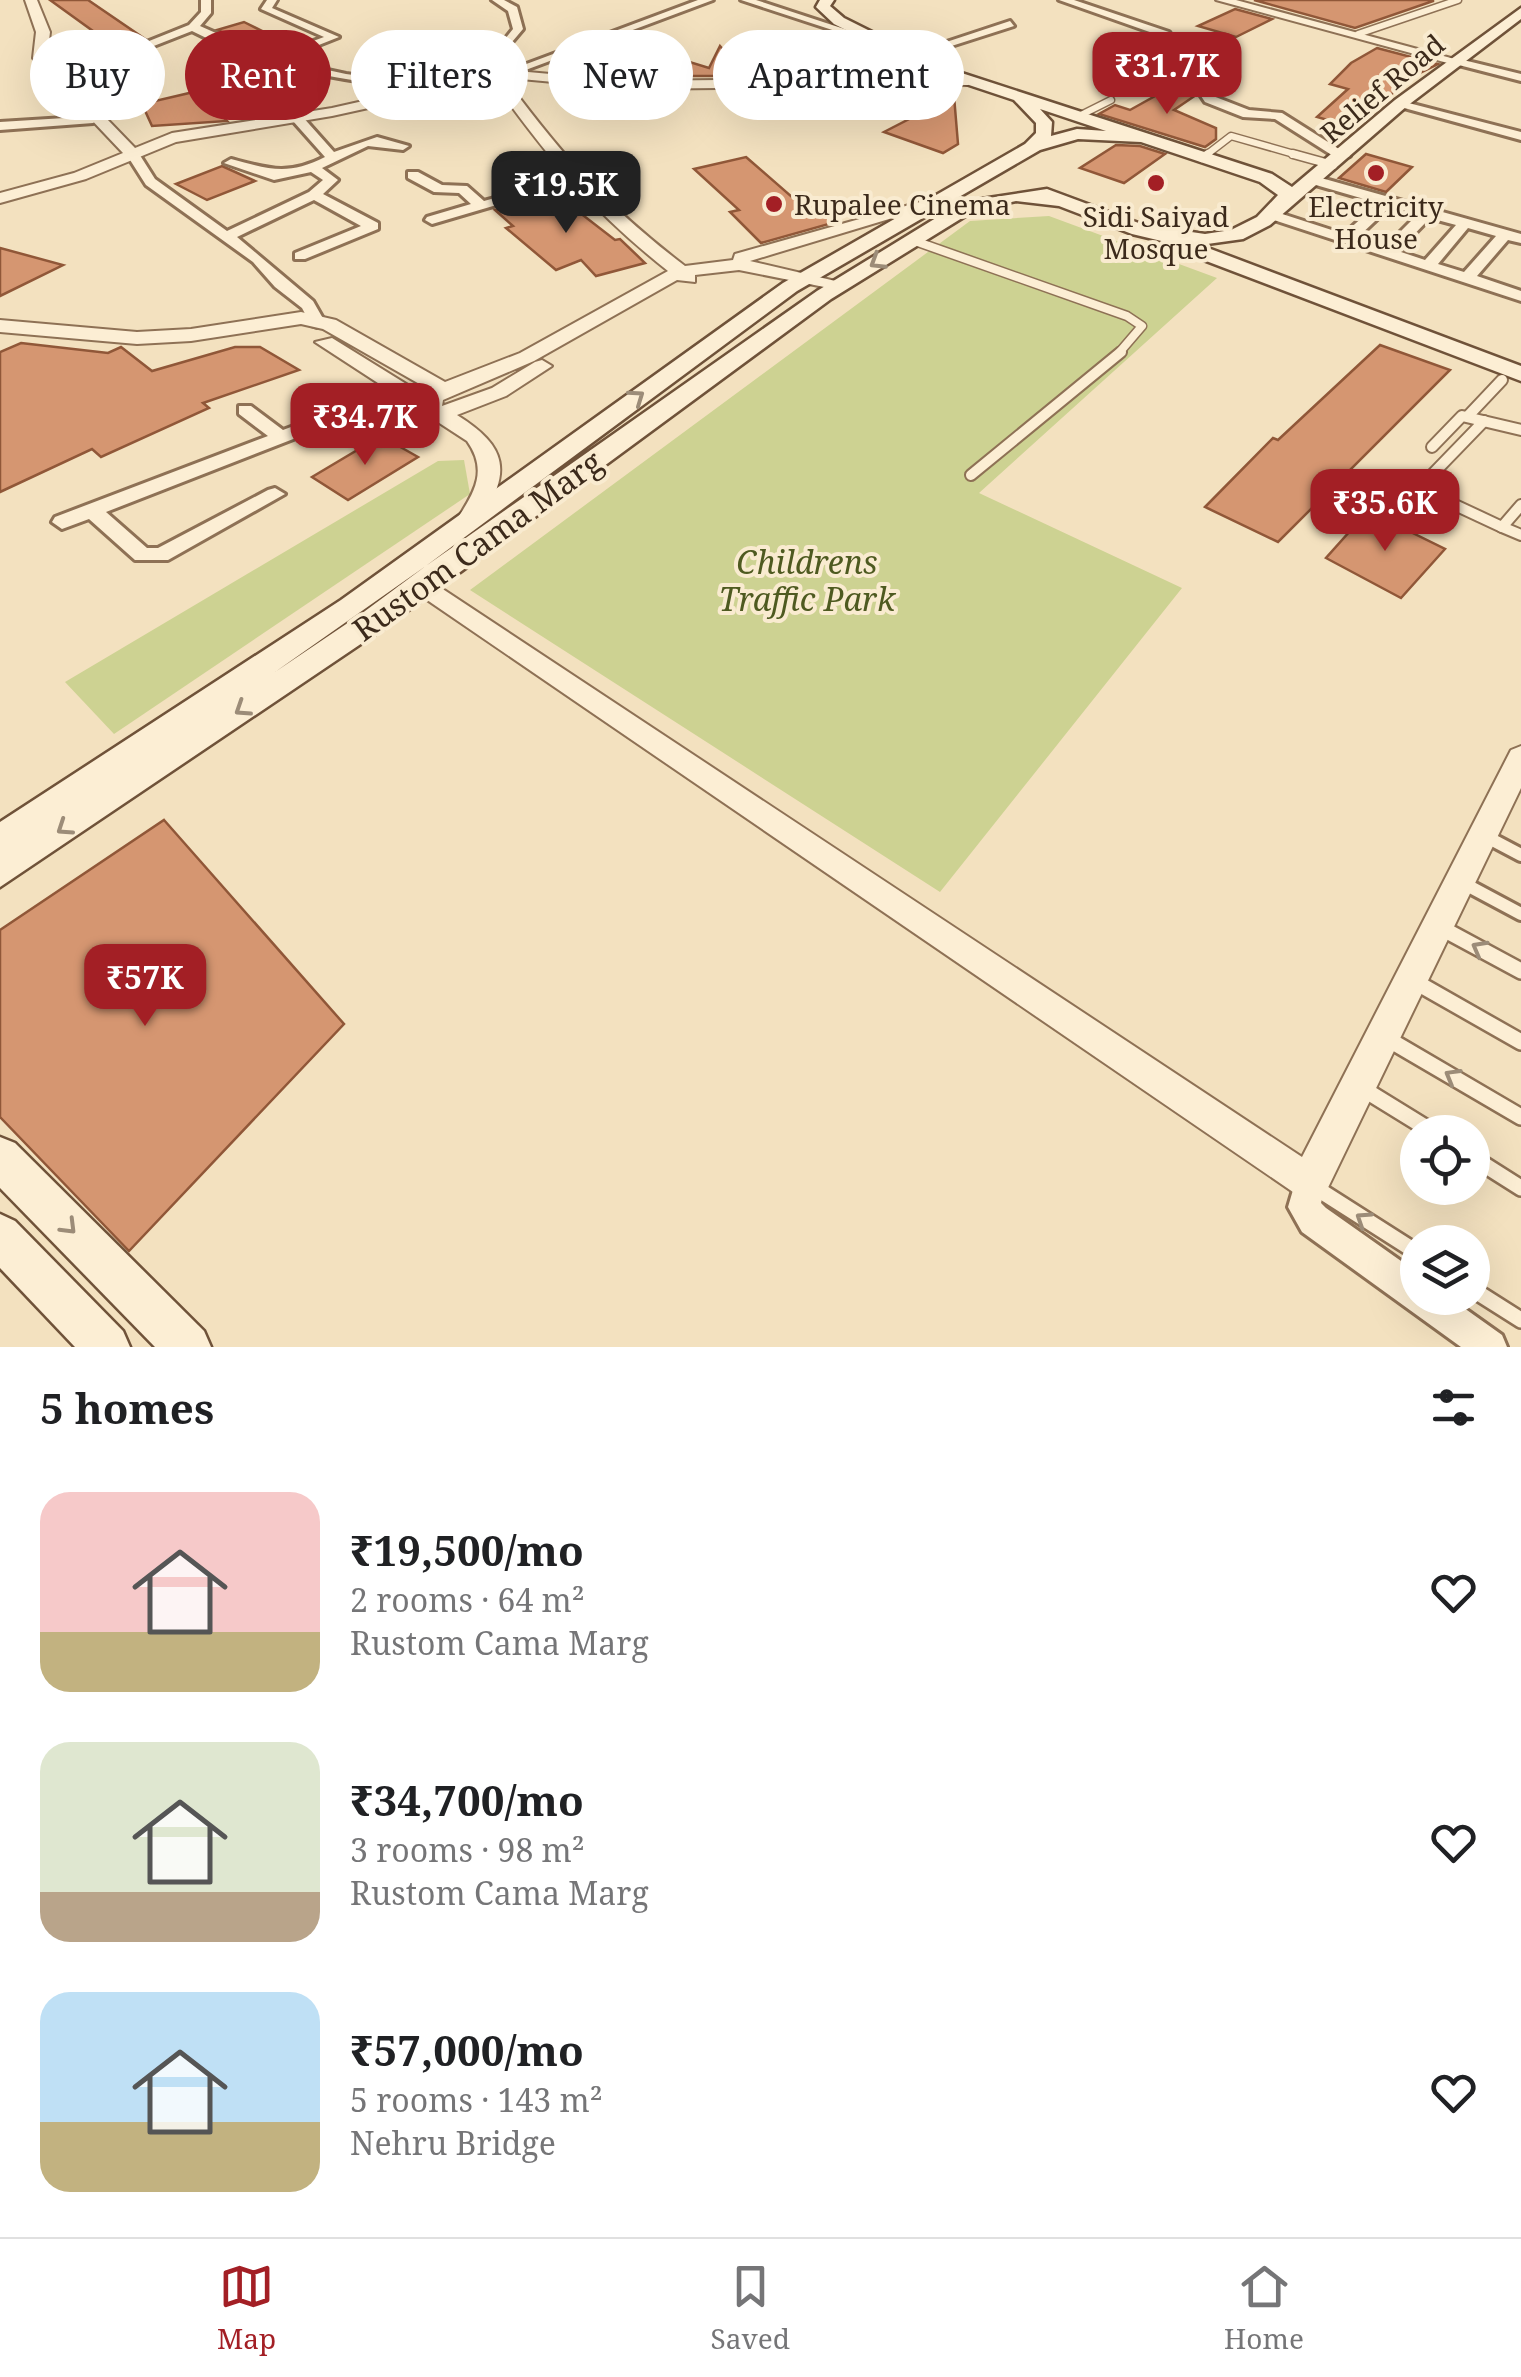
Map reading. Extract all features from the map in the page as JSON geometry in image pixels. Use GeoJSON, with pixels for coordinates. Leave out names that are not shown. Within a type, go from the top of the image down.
{"type":"FeatureCollection","features":[{"type":"Feature","properties":{"kind":"main road"},"geometry":{"type":"LineString","coordinates":[[827,0],[823,7],[855,30]]}},
{"type":"Feature","properties":{"kind":"main road","name":"Relief Road"},"geometry":{"type":"LineString","coordinates":[[1275,211],[1338,161],[1401,103],[1521,12]]}},
{"type":"Feature","properties":{"kind":"main road"},"geometry":{"type":"LineString","coordinates":[[964,80],[1266,178],[1314,180]]}},
{"type":"Feature","properties":{"kind":"main road"},"geometry":{"type":"LineString","coordinates":[[1022,100],[1044,122],[1044,134],[1024,156],[1022,170],[1034,185],[1062,200],[1511,377]]}},
{"type":"Feature","properties":{"kind":"main road","name":"Rustom Cama Marg"},"geometry":{"type":"LineString","coordinates":[[119,774],[471,516],[934,203],[1034,146],[1076,134],[1139,138]]}},
{"type":"Feature","properties":{"kind":"main road"},"geometry":{"type":"LineString","coordinates":[[1266,178],[1286,191],[1260,247],[1276,283]]}},
{"type":"Feature","properties":{"kind":"main road","name":"Rustom Cama Marg"},"geometry":{"type":"LineString","coordinates":[[119,774],[424,585],[814,287],[912,240],[969,206],[1016,196],[1062,200]]}},
{"type":"Feature","properties":{"kind":"main road"},"geometry":{"type":"LineString","coordinates":[[1153,234],[1222,238],[1249,230],[1275,211]]}},
{"type":"Feature","properties":{"kind":"main road"},"geometry":{"type":"LineString","coordinates":[[0,840],[119,774]]}},
{"type":"Feature","properties":{"kind":"main road"},"geometry":{"type":"LineString","coordinates":[[0,872],[119,774]]}},
{"type":"Feature","properties":{"kind":"main road"},"geometry":{"type":"LineString","coordinates":[[0,1158],[188,1347]]}},
{"type":"Feature","properties":{"kind":"main road"},"geometry":{"type":"LineString","coordinates":[[0,1236],[107,1347]]}},
{"type":"Feature","properties":{"kind":"street"},"geometry":{"type":"LineString","coordinates":[[30,0],[41,30]]}},
{"type":"Feature","properties":{"kind":"street"},"geometry":{"type":"LineString","coordinates":[[165,38],[193,27],[206,13],[206,0]]}},
{"type":"Feature","properties":{"kind":"street"},"geometry":{"type":"LineString","coordinates":[[272,0],[266,9],[317,30]]}},
{"type":"Feature","properties":{"kind":"street"},"geometry":{"type":"LineString","coordinates":[[497,0],[513,9],[517,30]]}},
{"type":"Feature","properties":{"kind":"street"},"geometry":{"type":"LineString","coordinates":[[528,69],[708,0]]}},
{"type":"Feature","properties":{"kind":"street"},"geometry":{"type":"LineString","coordinates":[[746,0],[840,30]]}},
{"type":"Feature","properties":{"kind":"street"},"geometry":{"type":"LineString","coordinates":[[1064,0],[1165,34],[1209,99],[1247,114],[1278,116],[1338,161]]}},
{"type":"Feature","properties":{"kind":"street"},"geometry":{"type":"LineString","coordinates":[[1222,0],[1521,78]]}},
{"type":"Feature","properties":{"kind":"street"},"geometry":{"type":"LineString","coordinates":[[964,39],[1010,24]]}},
{"type":"Feature","properties":{"kind":"street"},"geometry":{"type":"LineString","coordinates":[[193,27],[198,30]]}},
{"type":"Feature","properties":{"kind":"street"},"geometry":{"type":"LineString","coordinates":[[528,73],[629,85],[713,84]]}},
{"type":"Feature","properties":{"kind":"street"},"geometry":{"type":"LineString","coordinates":[[964,81],[968,81]]}},
{"type":"Feature","properties":{"kind":"street"},"geometry":{"type":"LineString","coordinates":[[1401,103],[1521,136]]}},
{"type":"Feature","properties":{"kind":"street"},"geometry":{"type":"LineString","coordinates":[[528,118],[576,180],[614,220],[686,276],[814,287]]}},
{"type":"Feature","properties":{"kind":"street"},"geometry":{"type":"LineString","coordinates":[[0,126],[81,120]]}},
{"type":"Feature","properties":{"kind":"street"},"geometry":{"type":"LineString","coordinates":[[95,120],[130,152],[134,166],[308,304],[317,322]]}},
{"type":"Feature","properties":{"kind":"street"},"geometry":{"type":"LineString","coordinates":[[0,198],[80,176],[130,152],[172,138],[284,120]]}},
{"type":"Feature","properties":{"kind":"street"},"geometry":{"type":"LineString","coordinates":[[299,120],[331,156]]}},
{"type":"Feature","properties":{"kind":"street"},"geometry":{"type":"LineString","coordinates":[[231,163],[274,176],[313,168],[331,156],[382,138],[403,146]]}},
{"type":"Feature","properties":{"kind":"street"},"geometry":{"type":"LineString","coordinates":[[227,236],[310,197],[331,180],[313,168]]}},
{"type":"Feature","properties":{"kind":"street"},"geometry":{"type":"LineString","coordinates":[[413,175],[439,189],[462,189],[481,206]]}},
{"type":"Feature","properties":{"kind":"street"},"geometry":{"type":"LineString","coordinates":[[274,176],[272,180],[282,188],[373,226],[300,256]]}},
{"type":"Feature","properties":{"kind":"street"},"geometry":{"type":"LineString","coordinates":[[432,220],[576,180]]}},
{"type":"Feature","properties":{"kind":"street"},"geometry":{"type":"LineString","coordinates":[[1314,180],[1513,237]]}},
{"type":"Feature","properties":{"kind":"street"},"geometry":{"type":"LineString","coordinates":[[1347,239],[1387,202]]}},
{"type":"Feature","properties":{"kind":"street"},"geometry":{"type":"LineString","coordinates":[[432,410],[441,388],[521,360],[648,283],[686,276],[934,203]]}},
{"type":"Feature","properties":{"kind":"street"},"geometry":{"type":"LineString","coordinates":[[1275,211],[1387,253],[1513,293],[1521,273]]}},
{"type":"Feature","properties":{"kind":"street"},"geometry":{"type":"LineString","coordinates":[[1387,253],[1426,214]]}},
{"type":"Feature","properties":{"kind":"street"},"geometry":{"type":"LineString","coordinates":[[1428,266],[1464,224]]}},
{"type":"Feature","properties":{"kind":"street"},"geometry":{"type":"LineString","coordinates":[[1467,278],[1513,237]]}},
{"type":"Feature","properties":{"kind":"street"},"geometry":{"type":"LineString","coordinates":[[720,264],[770,267],[814,287]]}},
{"type":"Feature","properties":{"kind":"street"},"geometry":{"type":"LineString","coordinates":[[432,410],[499,392],[686,276]]}},
{"type":"Feature","properties":{"kind":"street"},"geometry":{"type":"LineString","coordinates":[[0,326],[137,338],[301,318],[377,349],[441,388]]}},
{"type":"Feature","properties":{"kind":"street"},"geometry":{"type":"LineString","coordinates":[[275,323],[336,348],[475,436],[488,453],[494,472],[489,491],[471,516]]}},
{"type":"Feature","properties":{"kind":"street"},"geometry":{"type":"LineString","coordinates":[[62,522],[403,390]]}},
{"type":"Feature","properties":{"kind":"street"},"geometry":{"type":"LineString","coordinates":[[245,410],[281,437]]}},
{"type":"Feature","properties":{"kind":"street"},"geometry":{"type":"LineString","coordinates":[[92,511],[142,556],[160,556],[275,494]]}},
{"type":"Feature","properties":{"kind":"street"},"geometry":{"type":"LineString","coordinates":[[424,585],[1309,1184]]}},
{"type":"Feature","properties":{"kind":"street"},"geometry":{"type":"LineString","coordinates":[[1400,1282],[1314,1220],[1304,1207],[1309,1184],[1482,835],[1517,775]]}},
{"type":"Feature","properties":{"kind":"street"},"geometry":{"type":"LineString","coordinates":[[1446,1315],[1490,1347]]}},
{"type":"Feature","properties":{"kind":"lane"},"geometry":{"type":"LineString","coordinates":[[1358,34],[1458,0]]}},
{"type":"Feature","properties":{"kind":"lane"},"geometry":{"type":"LineString","coordinates":[[1077,117],[1111,100]]}},
{"type":"Feature","properties":{"kind":"lane"},"geometry":{"type":"LineString","coordinates":[[1202,158],[1231,136],[1338,161]]}},
{"type":"Feature","properties":{"kind":"lane"},"geometry":{"type":"LineString","coordinates":[[912,240],[1127,316],[1142,326],[1133,342],[971,474]]}},
{"type":"Feature","properties":{"kind":"lane"},"geometry":{"type":"LineString","coordinates":[[1432,447],[1456,420],[1468,416],[1511,377]]}},
{"type":"Feature","properties":{"kind":"lane"},"geometry":{"type":"LineString","coordinates":[[1468,416],[1521,430]]}},
{"type":"Feature","properties":{"kind":"lane"},"geometry":{"type":"LineString","coordinates":[[1484,421],[1424,483],[1425,491],[1521,535]]}},
{"type":"Feature","properties":{"kind":"lane"},"geometry":{"type":"LineString","coordinates":[[1502,527],[1521,506]]}},
{"type":"Feature","properties":{"kind":"lane"},"geometry":{"type":"LineString","coordinates":[[1482,835],[1521,855]]}},
{"type":"Feature","properties":{"kind":"lane"},"geometry":{"type":"LineString","coordinates":[[1460,882],[1521,914]]}},
{"type":"Feature","properties":{"kind":"lane"},"geometry":{"type":"LineString","coordinates":[[1438,926],[1521,971]]}},
{"type":"Feature","properties":{"kind":"lane"},"geometry":{"type":"LineString","coordinates":[[1411,979],[1521,1042]]}},
{"type":"Feature","properties":{"kind":"lane"},"geometry":{"type":"LineString","coordinates":[[1383,1036],[1521,1116]]}},
{"type":"Feature","properties":{"kind":"lane"},"geometry":{"type":"LineString","coordinates":[[1358,1086],[1405,1115]]}},
{"type":"Feature","properties":{"kind":"lane"},"geometry":{"type":"LineString","coordinates":[[1490,1169],[1521,1188]]}},
{"type":"Feature","properties":{"kind":"lane"},"geometry":{"type":"LineString","coordinates":[[1309,1184],[1400,1242]]}},
{"type":"Feature","properties":{"kind":"lane"},"geometry":{"type":"LineString","coordinates":[[1490,1300],[1521,1320]]}},
{"type":"Feature","properties":{"kind":"green space","name":"Childrens Traffic Park"},"geometry":{"type":"Polygon","coordinates":[[[1049,216],[1217,278],[979,493],[1182,588],[940,892],[470,590],[970,221],[1049,216]]]}},
{"type":"Feature","properties":{"kind":"green space"},"geometry":{"type":"Polygon","coordinates":[[[464,460],[470,494],[114,734],[65,682],[438,461],[464,460]]]}},
{"type":"Feature","properties":{"kind":"building"},"geometry":{"type":"Polygon","coordinates":[[[50,0],[88,0],[132,30],[92,30],[50,0]]]}},
{"type":"Feature","properties":{"kind":"building"},"geometry":{"type":"Polygon","coordinates":[[[1254,0],[1433,0],[1433,1],[1355,28],[1254,0]]]}},
{"type":"Feature","properties":{"kind":"building"},"geometry":{"type":"Polygon","coordinates":[[[1235,9],[1272,19],[1236,37],[1198,26],[1235,9]]]}},
{"type":"Feature","properties":{"kind":"building"},"geometry":{"type":"Polygon","coordinates":[[[244,22],[260,30],[217,30],[244,22]]]}},
{"type":"Feature","properties":{"kind":"building"},"geometry":{"type":"Polygon","coordinates":[[[1377,48],[1438,64],[1412,77],[1352,127],[1317,117],[1348,89],[1330,84],[1351,63],[1377,48]]]}},
{"type":"Feature","properties":{"kind":"building"},"geometry":{"type":"Polygon","coordinates":[[[713,60],[713,76],[693,76],[693,63],[709,68],[713,60]]]}},
{"type":"Feature","properties":{"kind":"building"},"geometry":{"type":"Polygon","coordinates":[[[1175,85],[1196,95],[1174,110],[1216,128],[1216,139],[1205,147],[1099,114],[1115,105],[1130,110],[1175,85]]]}},
{"type":"Feature","properties":{"kind":"building"},"geometry":{"type":"Polygon","coordinates":[[[185,94],[185,120],[227,121],[152,126],[149,120],[165,120],[165,99],[185,94]]]}},
{"type":"Feature","properties":{"kind":"building"},"geometry":{"type":"Polygon","coordinates":[[[907,120],[956,120],[958,144],[943,153],[884,132],[907,120]]]}},
{"type":"Feature","properties":{"kind":"building"},"geometry":{"type":"Polygon","coordinates":[[[1116,145],[1140,146],[1165,154],[1124,183],[1080,168],[1116,145]]]}},
{"type":"Feature","properties":{"kind":"building","name":"Electricity House"},"geometry":{"type":"Polygon","coordinates":[[[1366,154],[1412,167],[1386,192],[1339,178],[1366,154]]]}},
{"type":"Feature","properties":{"kind":"building","name":"Rupalee Cinema"},"geometry":{"type":"Polygon","coordinates":[[[746,157],[793,198],[806,195],[836,222],[761,243],[730,212],[739,210],[694,169],[746,157]]]}},
{"type":"Feature","properties":{"kind":"building"},"geometry":{"type":"Polygon","coordinates":[[[222,166],[255,181],[207,200],[176,184],[222,166]]]}},
{"type":"Feature","properties":{"kind":"building"},"geometry":{"type":"Polygon","coordinates":[[[553,192],[615,240],[620,239],[645,263],[596,276],[581,260],[556,270],[506,228],[513,226],[495,210],[553,192]]]}},
{"type":"Feature","properties":{"kind":"building"},"geometry":{"type":"Polygon","coordinates":[[[0,248],[63,265],[0,296],[0,248]]]}},
{"type":"Feature","properties":{"kind":"building"},"geometry":{"type":"Polygon","coordinates":[[[21,343],[108,353],[121,347],[152,371],[235,347],[260,347],[299,370],[203,403],[209,408],[101,457],[92,449],[0,492],[0,352],[21,343]]]}},
{"type":"Feature","properties":{"kind":"building"},"geometry":{"type":"Polygon","coordinates":[[[1380,345],[1450,370],[1278,542],[1205,507],[1273,438],[1278,440],[1380,345]]]}},
{"type":"Feature","properties":{"kind":"building"},"geometry":{"type":"Polygon","coordinates":[[[381,436],[418,457],[348,500],[312,477],[381,436]]]}},
{"type":"Feature","properties":{"kind":"building"},"geometry":{"type":"Polygon","coordinates":[[[1368,511],[1445,549],[1401,598],[1326,558],[1368,511]]]}},
{"type":"Feature","properties":{"kind":"building"},"geometry":{"type":"Polygon","coordinates":[[[164,820],[344,1024],[129,1251],[0,1117],[0,930],[164,820]]]}},
{"type":"Feature","properties":{"kind":"place","name":"Electricity House"},"geometry":{"type":"Point","coordinates":[1376,173]}},
{"type":"Feature","properties":{"kind":"place","name":"Sidi Saiyad Mosque"},"geometry":{"type":"Point","coordinates":[1156,183]}},
{"type":"Feature","properties":{"kind":"place","name":"Rupalee Cinema"},"geometry":{"type":"Point","coordinates":[774,204]}}]}
